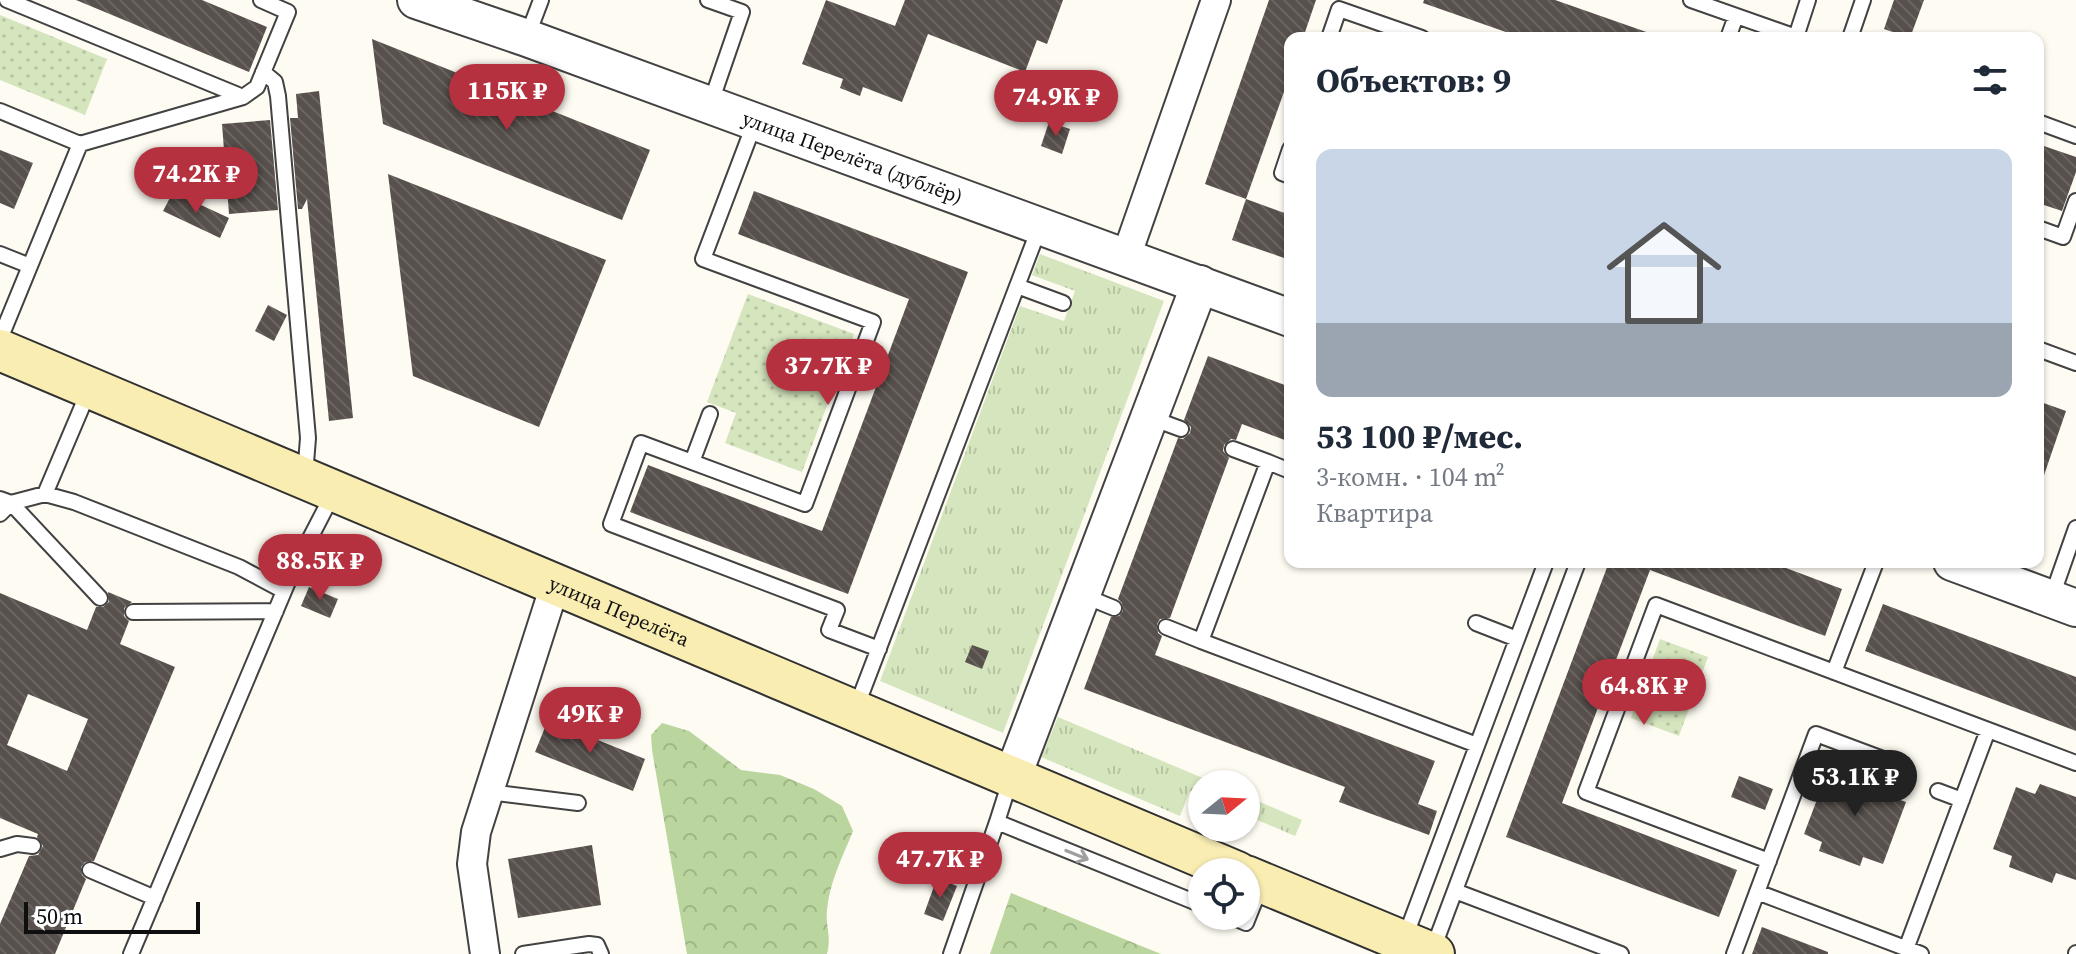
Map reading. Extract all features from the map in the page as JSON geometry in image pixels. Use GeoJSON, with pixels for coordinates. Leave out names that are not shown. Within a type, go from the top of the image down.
{"type":"FeatureCollection","features":[{"type":"Feature","properties":{"kind":"main road","name":"улица Перелёта"},"geometry":{"type":"LineString","coordinates":[[0,350],[1203,858]]}},
{"type":"Feature","properties":{"kind":"main road","name":"улица Перелёта"},"geometry":{"type":"LineString","coordinates":[[1260,882],[1423,949]]}},
{"type":"Feature","properties":{"kind":"street","name":"улица Перелёта (дублёр)"},"geometry":{"type":"LineString","coordinates":[[416,0],[1284,316]]}},
{"type":"Feature","properties":{"kind":"street"},"geometry":{"type":"LineString","coordinates":[[1126,257],[1216,0]]}},
{"type":"Feature","properties":{"kind":"street"},"geometry":{"type":"LineString","coordinates":[[1012,778],[1098,602],[1165,424],[1200,284]]}},
{"type":"Feature","properties":{"kind":"street"},"geometry":{"type":"LineString","coordinates":[[1968,568],[2064,603]]}},
{"type":"Feature","properties":{"kind":"street"},"geometry":{"type":"LineString","coordinates":[[485,954],[472,864],[476,832],[555,585]]}},
{"type":"Feature","properties":{"kind":"lane"},"geometry":{"type":"LineString","coordinates":[[7,0],[243,97]]}},
{"type":"Feature","properties":{"kind":"lane"},"geometry":{"type":"LineString","coordinates":[[0,111],[80,144],[243,97],[257,87],[288,12],[261,0]]}},
{"type":"Feature","properties":{"kind":"lane"},"geometry":{"type":"LineString","coordinates":[[527,38],[541,0]]}},
{"type":"Feature","properties":{"kind":"lane"},"geometry":{"type":"LineString","coordinates":[[708,0],[742,12],[710,105]]}},
{"type":"Feature","properties":{"kind":"lane"},"geometry":{"type":"LineString","coordinates":[[1691,0],[1781,32]]}},
{"type":"Feature","properties":{"kind":"lane"},"geometry":{"type":"LineString","coordinates":[[1800,32],[1808,0]]}},
{"type":"Feature","properties":{"kind":"lane"},"geometry":{"type":"LineString","coordinates":[[1852,32],[1863,0]]}},
{"type":"Feature","properties":{"kind":"lane"},"geometry":{"type":"LineString","coordinates":[[1331,32],[1339,9],[1405,32]]}},
{"type":"Feature","properties":{"kind":"lane"},"geometry":{"type":"LineString","coordinates":[[1730,32],[1736,16]]}},
{"type":"Feature","properties":{"kind":"lane"},"geometry":{"type":"LineString","coordinates":[[131,954],[276,611],[319,485],[308,438],[278,96],[275,82],[263,72]]}},
{"type":"Feature","properties":{"kind":"lane"},"geometry":{"type":"LineString","coordinates":[[755,122],[703,259],[873,322],[805,504],[641,443],[611,524],[837,610],[829,630],[879,649]]}},
{"type":"Feature","properties":{"kind":"lane"},"geometry":{"type":"LineString","coordinates":[[2044,124],[2076,136]]}},
{"type":"Feature","properties":{"kind":"lane"},"geometry":{"type":"LineString","coordinates":[[0,339],[80,144]]}},
{"type":"Feature","properties":{"kind":"lane"},"geometry":{"type":"LineString","coordinates":[[2044,230],[2063,237],[2076,201]]}},
{"type":"Feature","properties":{"kind":"lane"},"geometry":{"type":"LineString","coordinates":[[855,712],[1040,226]]}},
{"type":"Feature","properties":{"kind":"lane"},"geometry":{"type":"LineString","coordinates":[[0,254],[30,266]]}},
{"type":"Feature","properties":{"kind":"lane"},"geometry":{"type":"LineString","coordinates":[[1017,286],[1063,303]]}},
{"type":"Feature","properties":{"kind":"lane"},"geometry":{"type":"LineString","coordinates":[[2044,351],[2076,363]]}},
{"type":"Feature","properties":{"kind":"lane"},"geometry":{"type":"LineString","coordinates":[[45,494],[90,388]]}},
{"type":"Feature","properties":{"kind":"lane"},"geometry":{"type":"LineString","coordinates":[[692,462],[710,414]]}},
{"type":"Feature","properties":{"kind":"lane"},"geometry":{"type":"LineString","coordinates":[[1233,449],[1284,469]]}},
{"type":"Feature","properties":{"kind":"lane"},"geometry":{"type":"LineString","coordinates":[[1201,641],[1268,462]]}},
{"type":"Feature","properties":{"kind":"lane"},"geometry":{"type":"LineString","coordinates":[[4,505],[45,494],[74,502],[239,567],[284,591]]}},
{"type":"Feature","properties":{"kind":"lane"},"geometry":{"type":"LineString","coordinates":[[4,505],[100,598]]}},
{"type":"Feature","properties":{"kind":"lane"},"geometry":{"type":"LineString","coordinates":[[2064,603],[2076,528]]}},
{"type":"Feature","properties":{"kind":"lane"},"geometry":{"type":"LineString","coordinates":[[1423,949],[1477,745],[1517,639],[1539,568]]}},
{"type":"Feature","properties":{"kind":"lane"},"geometry":{"type":"LineString","coordinates":[[1423,949],[1455,891],[1576,568]]}},
{"type":"Feature","properties":{"kind":"lane"},"geometry":{"type":"LineString","coordinates":[[1834,672],[1874,568]]}},
{"type":"Feature","properties":{"kind":"lane"},"geometry":{"type":"LineString","coordinates":[[1769,861],[1586,792],[1656,605],[2076,763]]}},
{"type":"Feature","properties":{"kind":"lane"},"geometry":{"type":"LineString","coordinates":[[133,612],[276,611]]}},
{"type":"Feature","properties":{"kind":"lane"},"geometry":{"type":"LineString","coordinates":[[1476,623],[1517,639]]}},
{"type":"Feature","properties":{"kind":"lane"},"geometry":{"type":"LineString","coordinates":[[1166,627],[1477,745]]}},
{"type":"Feature","properties":{"kind":"lane"},"geometry":{"type":"LineString","coordinates":[[1757,892],[1913,951],[1988,730]]}},
{"type":"Feature","properties":{"kind":"lane"},"geometry":{"type":"LineString","coordinates":[[1734,954],[1816,734],[1883,759]]}},
{"type":"Feature","properties":{"kind":"lane"},"geometry":{"type":"LineString","coordinates":[[951,954],[1012,778]]}},
{"type":"Feature","properties":{"kind":"lane"},"geometry":{"type":"LineString","coordinates":[[1938,791],[1962,800]]}},
{"type":"Feature","properties":{"kind":"lane"},"geometry":{"type":"LineString","coordinates":[[489,792],[578,803]]}},
{"type":"Feature","properties":{"kind":"lane"},"geometry":{"type":"LineString","coordinates":[[997,822],[1188,899]]}},
{"type":"Feature","properties":{"kind":"lane"},"geometry":{"type":"LineString","coordinates":[[0,849],[17,844],[33,846]]}},
{"type":"Feature","properties":{"kind":"lane"},"geometry":{"type":"LineString","coordinates":[[90,870],[155,898]]}},
{"type":"Feature","properties":{"kind":"lane"},"geometry":{"type":"LineString","coordinates":[[1455,891],[1621,954]]}},
{"type":"Feature","properties":{"kind":"lane"},"geometry":{"type":"LineString","coordinates":[[523,954],[589,944],[597,945],[601,954]]}},
{"type":"Feature","properties":{"kind":"green space"},"geometry":{"type":"Polygon","coordinates":[[[0,15],[107,59],[85,115],[0,80],[0,15]]]}},
{"type":"Feature","properties":{"kind":"green space"},"geometry":{"type":"Polygon","coordinates":[[[1040,254],[1164,301],[1003,733],[880,681],[1020,306],[1064,321],[1075,291],[1032,275],[1040,254]]]}},
{"type":"Feature","properties":{"kind":"green space"},"geometry":{"type":"Polygon","coordinates":[[[748,294],[854,334],[802,472],[725,443],[736,413],[707,402],[748,294]]]}},
{"type":"Feature","properties":{"kind":"green space"},"geometry":{"type":"Polygon","coordinates":[[[1660,639],[1708,657],[1679,736],[1631,718],[1660,639]]]}},
{"type":"Feature","properties":{"kind":"green space"},"geometry":{"type":"Polygon","coordinates":[[[1058,717],[1188,772],[1188,796],[1180,816],[1041,757],[1058,717]]]}},
{"type":"Feature","properties":{"kind":"green space"},"geometry":{"type":"Polygon","coordinates":[[[662,723],[689,731],[741,770],[780,775],[814,789],[842,806],[853,831],[830,890],[827,954],[687,954],[652,750],[651,735],[662,723]]]}},
{"type":"Feature","properties":{"kind":"green space"},"geometry":{"type":"Polygon","coordinates":[[[1260,802],[1302,820],[1295,836],[1260,821],[1260,802]]]}},
{"type":"Feature","properties":{"kind":"green space"},"geometry":{"type":"Polygon","coordinates":[[[1011,893],[1161,954],[990,954],[1011,893]]]}},
{"type":"Feature","properties":{"kind":"building"},"geometry":{"type":"Polygon","coordinates":[[[76,0],[202,0],[267,27],[249,72],[76,0]]]}},
{"type":"Feature","properties":{"kind":"building"},"geometry":{"type":"Polygon","coordinates":[[[826,0],[895,26],[905,0],[1063,0],[1047,44],[1037,40],[1025,72],[928,34],[902,102],[863,87],[860,96],[840,88],[843,79],[802,64],[826,0]]]}},
{"type":"Feature","properties":{"kind":"building"},"geometry":{"type":"Polygon","coordinates":[[[1269,0],[1316,0],[1305,32],[1284,32],[1284,92],[1246,199],[1205,184],[1269,0]]]}},
{"type":"Feature","properties":{"kind":"building"},"geometry":{"type":"Polygon","coordinates":[[[1424,0],[1555,0],[1646,32],[1506,32],[1423,3],[1424,0]]]}},
{"type":"Feature","properties":{"kind":"building"},"geometry":{"type":"Polygon","coordinates":[[[1894,0],[1924,0],[1912,32],[1884,29],[1894,0]]]}},
{"type":"Feature","properties":{"kind":"building"},"geometry":{"type":"Polygon","coordinates":[[[372,39],[650,150],[622,220],[383,124],[372,39]]]}},
{"type":"Feature","properties":{"kind":"building"},"geometry":{"type":"Polygon","coordinates":[[[319,91],[353,418],[329,421],[307,199],[302,209],[298,209],[290,118],[298,118],[296,94],[319,91]]]}},
{"type":"Feature","properties":{"kind":"building"},"geometry":{"type":"Polygon","coordinates":[[[270,120],[278,210],[229,214],[222,124],[270,120]]]}},
{"type":"Feature","properties":{"kind":"building"},"geometry":{"type":"Polygon","coordinates":[[[1049,122],[1070,129],[1062,154],[1041,146],[1049,122]]]}},
{"type":"Feature","properties":{"kind":"building"},"geometry":{"type":"Polygon","coordinates":[[[2044,146],[2076,157],[2076,172],[2062,211],[2044,205],[2044,146]]]}},
{"type":"Feature","properties":{"kind":"building"},"geometry":{"type":"Polygon","coordinates":[[[0,150],[33,163],[14,209],[0,203],[0,150]]]}},
{"type":"Feature","properties":{"kind":"building"},"geometry":{"type":"Polygon","coordinates":[[[388,174],[606,260],[539,427],[413,376],[388,174]]]}},
{"type":"Feature","properties":{"kind":"building"},"geometry":{"type":"Polygon","coordinates":[[[754,191],[968,272],[848,594],[630,512],[648,465],[822,531],[909,299],[738,234],[754,191]]]}},
{"type":"Feature","properties":{"kind":"building"},"geometry":{"type":"Polygon","coordinates":[[[173,192],[229,218],[220,238],[163,211],[173,192]]]}},
{"type":"Feature","properties":{"kind":"building"},"geometry":{"type":"Polygon","coordinates":[[[1246,199],[1284,213],[1284,258],[1232,240],[1246,199]]]}},
{"type":"Feature","properties":{"kind":"building"},"geometry":{"type":"Polygon","coordinates":[[[268,305],[287,315],[274,341],[255,331],[268,305]]]}},
{"type":"Feature","properties":{"kind":"building"},"geometry":{"type":"Polygon","coordinates":[[[1208,356],[1284,385],[1284,440],[1242,424],[1236,440],[1231,439],[1224,445],[1223,451],[1229,458],[1170,618],[1160,619],[1157,624],[1158,633],[1162,636],[1155,655],[1435,761],[1418,804],[1437,811],[1429,835],[1339,802],[1345,787],[1084,689],[1111,617],[1119,616],[1123,611],[1118,599],[1178,438],[1183,439],[1190,433],[1191,427],[1184,420],[1208,356]]]}},
{"type":"Feature","properties":{"kind":"building"},"geometry":{"type":"Polygon","coordinates":[[[2044,403],[2066,411],[2044,475],[2044,403]]]}},
{"type":"Feature","properties":{"kind":"building"},"geometry":{"type":"Polygon","coordinates":[[[1607,568],[1786,568],[1842,589],[1825,636],[1650,570],[1562,803],[1737,870],[1719,917],[1506,837],[1607,568]]]}},
{"type":"Feature","properties":{"kind":"building"},"geometry":{"type":"Polygon","coordinates":[[[309,587],[338,599],[330,618],[301,606],[309,587]]]}},
{"type":"Feature","properties":{"kind":"building"},"geometry":{"type":"Polygon","coordinates":[[[108,592],[132,602],[124,608],[124,616],[129,621],[120,644],[175,667],[94,861],[85,862],[81,867],[86,879],[55,954],[0,954],[0,924],[29,856],[38,855],[43,846],[38,834],[0,818],[0,593],[87,630],[96,607],[103,607],[109,602],[108,592]],[[28,694],[7,745],[67,771],[88,719],[28,694]]]}},
{"type":"Feature","properties":{"kind":"building"},"geometry":{"type":"Polygon","coordinates":[[[1883,604],[2076,677],[2076,731],[1865,651],[1883,604]]]}},
{"type":"Feature","properties":{"kind":"building"},"geometry":{"type":"Polygon","coordinates":[[[972,645],[989,651],[982,669],[965,662],[972,645]]]}},
{"type":"Feature","properties":{"kind":"building"},"geometry":{"type":"Polygon","coordinates":[[[548,720],[645,759],[633,791],[535,752],[548,720]]]}},
{"type":"Feature","properties":{"kind":"building"},"geometry":{"type":"Polygon","coordinates":[[[1850,770],[1890,785],[1886,795],[1906,802],[1883,864],[1863,857],[1860,866],[1819,851],[1822,842],[1804,834],[1827,773],[1846,780],[1850,770]]]}},
{"type":"Feature","properties":{"kind":"building"},"geometry":{"type":"Polygon","coordinates":[[[1739,776],[1773,789],[1765,810],[1731,797],[1739,776]]]}},
{"type":"Feature","properties":{"kind":"building"},"geometry":{"type":"Polygon","coordinates":[[[2040,784],[2076,797],[2076,880],[2056,873],[2052,883],[2009,867],[2012,856],[1993,849],[2016,787],[2035,794],[2040,784]]]}},
{"type":"Feature","properties":{"kind":"building"},"geometry":{"type":"Polygon","coordinates":[[[592,845],[601,905],[518,918],[508,859],[592,845]]]}},
{"type":"Feature","properties":{"kind":"building"},"geometry":{"type":"Polygon","coordinates":[[[937,878],[957,886],[943,921],[924,914],[937,878]]]}},
{"type":"Feature","properties":{"kind":"building"},"geometry":{"type":"Polygon","coordinates":[[[1762,927],[1828,952],[1828,954],[1752,954],[1762,927]]]}}]}
